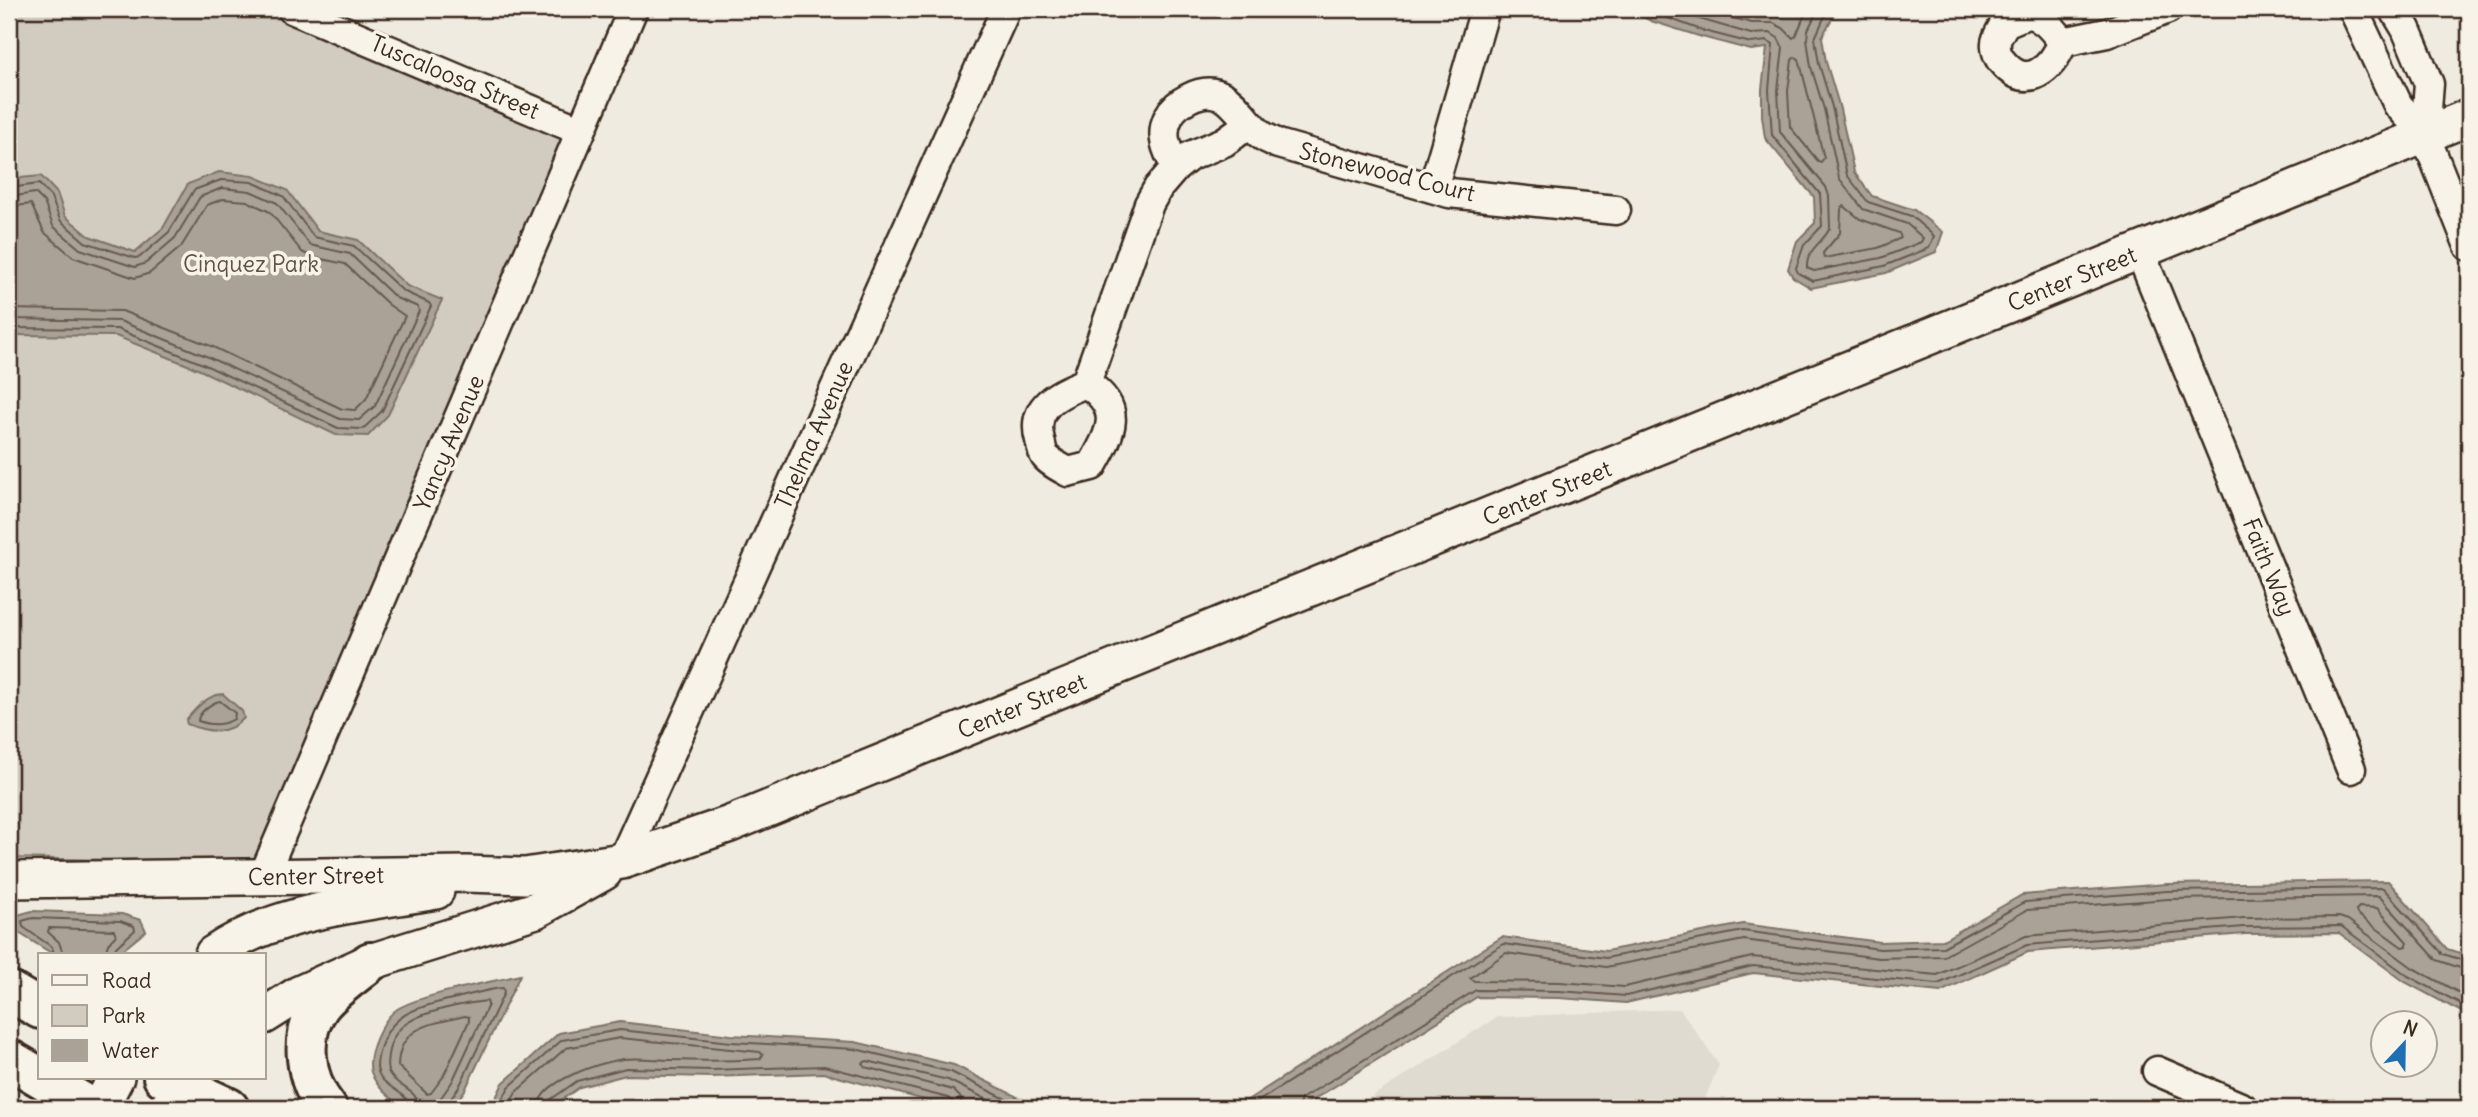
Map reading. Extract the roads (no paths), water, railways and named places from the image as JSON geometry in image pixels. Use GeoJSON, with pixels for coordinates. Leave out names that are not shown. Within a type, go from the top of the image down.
{"type":"FeatureCollection","features":[{"type":"Feature","properties":{"kind":"main road"},"geometry":{"type":"LineString","coordinates":[[327,1108],[318,1098],[308,1073],[309,1026],[321,1004],[370,962]]}},
{"type":"Feature","properties":{"kind":"main road"},"geometry":{"type":"LineString","coordinates":[[9,991],[38,1008]]}},
{"type":"Feature","properties":{"kind":"main road"},"geometry":{"type":"LineString","coordinates":[[9,1059],[38,1076]]}},
{"type":"Feature","properties":{"kind":"main road"},"geometry":{"type":"LineString","coordinates":[[41,1078],[92,1108]]}},
{"type":"Feature","properties":{"kind":"main road"},"geometry":{"type":"LineString","coordinates":[[176,1087],[229,1108]]}},
{"type":"Feature","properties":{"kind":"street","name":"Tuscaloosa Street"},"geometry":{"type":"LineString","coordinates":[[292,9],[336,17],[579,130]]}},
{"type":"Feature","properties":{"kind":"street","name":"Yancy Avenue"},"geometry":{"type":"LineString","coordinates":[[263,877],[579,130],[633,9]]}},
{"type":"Feature","properties":{"kind":"street","name":"Thelma Avenue"},"geometry":{"type":"LineString","coordinates":[[622,862],[1006,9]]}},
{"type":"Feature","properties":{"kind":"street"},"geometry":{"type":"LineString","coordinates":[[1433,188],[1485,9]]}},
{"type":"Feature","properties":{"kind":"street"},"geometry":{"type":"LineString","coordinates":[[2063,42],[2107,33],[2168,9]]}},
{"type":"Feature","properties":{"kind":"street"},"geometry":{"type":"LineString","coordinates":[[2353,9],[2398,105],[2425,135],[2469,246]]}},
{"type":"Feature","properties":{"kind":"street"},"geometry":{"type":"LineString","coordinates":[[2394,9],[2406,29],[2429,83],[2425,135]]}},
{"type":"Feature","properties":{"kind":"street","name":"Stonewood Court"},"geometry":{"type":"LineString","coordinates":[[1176,167],[1166,149],[1164,132],[1169,116],[1179,103],[1195,95],[1211,93],[1228,99],[1241,110],[1249,124],[1261,136],[1278,144],[1466,196],[1616,210]]}},
{"type":"Feature","properties":{"kind":"street","name":"Center Street"},"geometry":{"type":"LineString","coordinates":[[266,1015],[299,993],[370,962],[536,911],[622,862],[730,824],[2469,117]]}},
{"type":"Feature","properties":{"kind":"street"},"geometry":{"type":"LineString","coordinates":[[1086,383],[1149,204],[1158,188],[1176,167],[1190,156],[1224,142],[1249,124]]}},
{"type":"Feature","properties":{"kind":"street","name":"Faith Way"},"geometry":{"type":"LineString","coordinates":[[2140,252],[2351,769]]}},
{"type":"Feature","properties":{"kind":"street","name":"Center Street"},"geometry":{"type":"LineString","coordinates":[[9,880],[466,874],[525,876],[622,862]]}},
{"type":"Feature","properties":{"kind":"street"},"geometry":{"type":"LineString","coordinates":[[214,953],[258,930],[309,913],[525,876]]}},
{"type":"Feature","properties":{"kind":"street"},"geometry":{"type":"LineString","coordinates":[[2157,1072],[2243,1108]]}},
{"type":"Feature","properties":{"kind":"street"},"geometry":{"type":"LineString","coordinates":[[100,1108],[115,1078]]}},
{"type":"Feature","properties":{"kind":"water"},"geometry":{"type":"Polygon","coordinates":[[[1628,9],[1837,9],[1822,37],[1854,172],[1872,196],[1914,210],[1943,232],[1936,252],[1886,273],[1811,288],[1793,277],[1788,269],[1797,241],[1815,223],[1814,197],[1765,138],[1762,89],[1767,48],[1751,50],[1702,37],[1651,21],[1628,9]]]}},
{"type":"Feature","properties":{"kind":"water"},"geometry":{"type":"Polygon","coordinates":[[[219,172],[253,176],[287,190],[318,231],[358,240],[407,286],[442,300],[388,415],[368,436],[336,435],[200,370],[116,336],[9,335],[9,182],[41,176],[57,193],[65,216],[89,236],[135,252],[163,228],[188,184],[219,172]]]}},
{"type":"Feature","properties":{"kind":"water"},"geometry":{"type":"Polygon","coordinates":[[[223,694],[242,711],[244,718],[238,724],[217,731],[187,724],[186,720],[202,703],[223,694]]]}},
{"type":"Feature","properties":{"kind":"water"},"geometry":{"type":"Polygon","coordinates":[[[2388,881],[2447,949],[2469,956],[2469,1016],[2405,982],[2339,933],[2245,934],[2028,952],[1940,992],[1753,973],[1626,1003],[1559,998],[1477,997],[1300,1108],[1235,1108],[1502,937],[1606,951],[1743,924],[1880,942],[1943,940],[2022,895],[2167,884],[2388,881]]]}},
{"type":"Feature","properties":{"kind":"water"},"geometry":{"type":"Polygon","coordinates":[[[32,911],[122,914],[141,920],[146,931],[119,953],[51,953],[11,928],[17,915],[32,911]]]}},
{"type":"Feature","properties":{"kind":"water"},"geometry":{"type":"Polygon","coordinates":[[[520,975],[465,1090],[452,1108],[410,1108],[394,1100],[380,1088],[371,1072],[371,1057],[381,1030],[396,1010],[437,994],[520,975]]]}},
{"type":"Feature","properties":{"kind":"water"},"geometry":{"type":"Polygon","coordinates":[[[620,1022],[731,1035],[855,1042],[954,1065],[1039,1108],[955,1108],[823,1073],[712,1077],[626,1075],[580,1087],[550,1108],[491,1108],[503,1083],[559,1033],[620,1022]]]}},
{"type":"Feature","properties":{"kind":"park label","name":"Cinquez Park"},"geometry":{"type":"Point","coordinates":[251,264]}}]}
